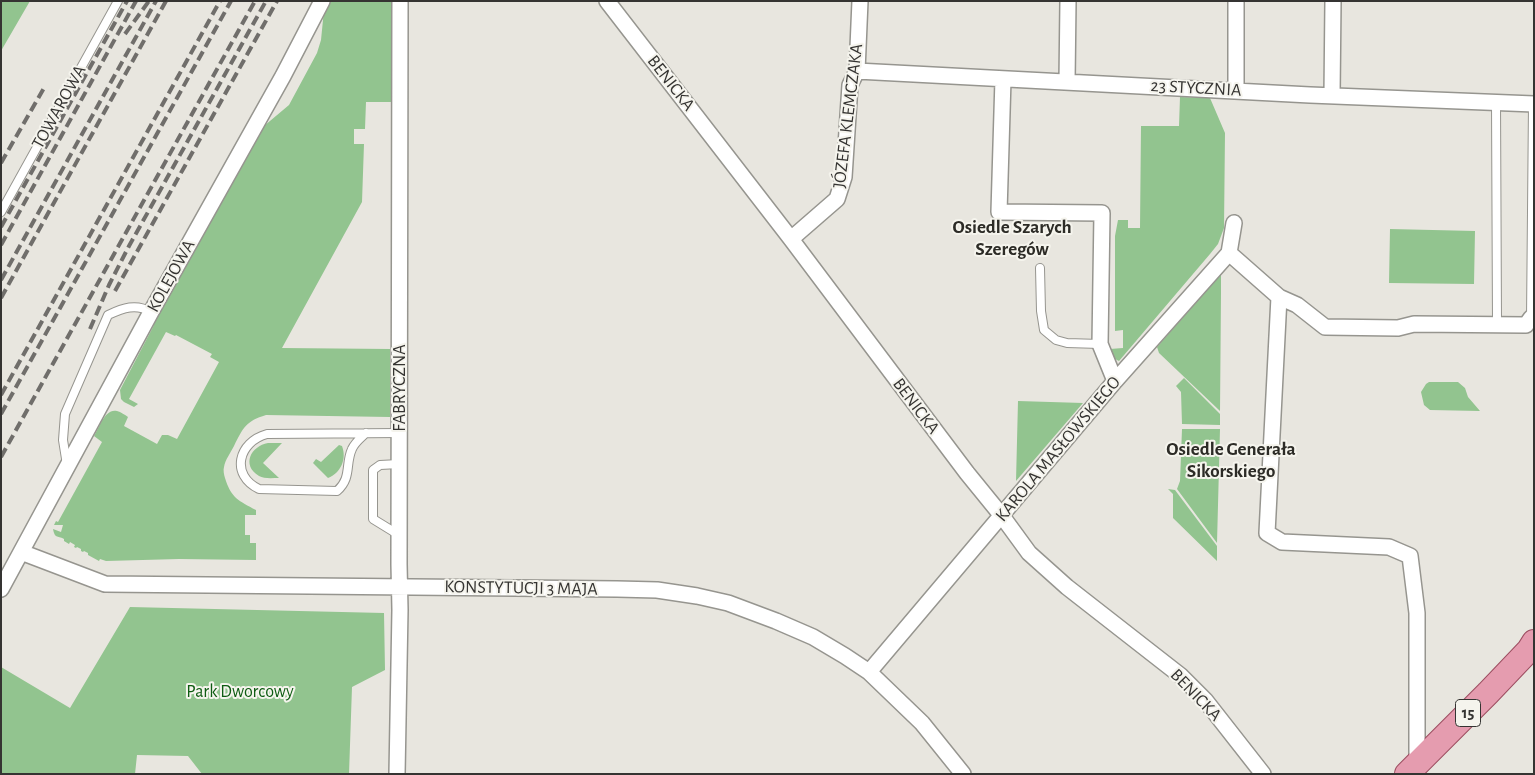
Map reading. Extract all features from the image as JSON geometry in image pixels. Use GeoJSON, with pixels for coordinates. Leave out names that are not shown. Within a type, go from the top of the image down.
{"type":"FeatureCollection","features":[{"type":"Feature","properties":{"kind":"main road","name":"15"},"geometry":{"type":"LineString","coordinates":[[1412,768],[1532,647]]}},
{"type":"Feature","properties":{"kind":"street","name":"KOLEJOWA"},"geometry":{"type":"LineString","coordinates":[[1,589],[106,399],[151,312],[283,76],[322,1]]}},
{"type":"Feature","properties":{"kind":"street","name":"FABRYCZNA"},"geometry":{"type":"LineString","coordinates":[[397,774],[400,586],[400,1]]}},
{"type":"Feature","properties":{"kind":"street","name":"BENICKA"},"geometry":{"type":"LineString","coordinates":[[607,1],[791,239],[1029,553],[1066,587],[1181,676],[1205,700],[1263,774]]}},
{"type":"Feature","properties":{"kind":"street","name":"JÓZEFA KLEMCZAKA"},"geometry":{"type":"LineString","coordinates":[[791,239],[836,199],[844,177],[850,85],[857,71],[860,1]]}},
{"type":"Feature","properties":{"kind":"street"},"geometry":{"type":"LineString","coordinates":[[1067,82],[1068,1]]}},
{"type":"Feature","properties":{"kind":"street"},"geometry":{"type":"LineString","coordinates":[[1236,1],[1236,91]]}},
{"type":"Feature","properties":{"kind":"street"},"geometry":{"type":"LineString","coordinates":[[1332,95],[1333,1]]}},
{"type":"Feature","properties":{"kind":"street","name":"23 STYCZNIA"},"geometry":{"type":"LineString","coordinates":[[857,71],[1236,91],[1534,104]]}},
{"type":"Feature","properties":{"kind":"street"},"geometry":{"type":"LineString","coordinates":[[1003,79],[999,212],[1102,213],[1100,344],[1115,381]]}},
{"type":"Feature","properties":{"kind":"street"},"geometry":{"type":"LineString","coordinates":[[1234,222],[1229,254],[1279,296],[1298,305],[1325,327],[1398,328],[1414,324],[1526,325],[1532,318]]}},
{"type":"Feature","properties":{"kind":"street","name":"KAROLA MASŁOWSKIEGO"},"geometry":{"type":"LineString","coordinates":[[868,672],[1115,381],[1229,254]]}},
{"type":"Feature","properties":{"kind":"street"},"geometry":{"type":"LineString","coordinates":[[1279,296],[1267,533],[1282,542],[1389,547],[1410,556],[1417,613],[1412,768]]}},
{"type":"Feature","properties":{"kind":"street","name":"KONSTYTUCJI 3 MAJA"},"geometry":{"type":"LineString","coordinates":[[21,552],[105,584],[656,590],[728,603],[813,637],[868,672],[922,723],[963,774]]}},
{"type":"Feature","properties":{"kind":"lane","name":"TOWAROWA"},"geometry":{"type":"LineString","coordinates":[[1,212],[118,1]]}},
{"type":"Feature","properties":{"kind":"lane"},"geometry":{"type":"LineString","coordinates":[[1496,102],[1497,324]]}},
{"type":"Feature","properties":{"kind":"lane"},"geometry":{"type":"LineString","coordinates":[[1532,318],[1534,104]]}},
{"type":"Feature","properties":{"kind":"lane"},"geometry":{"type":"LineString","coordinates":[[1040,268],[1041,312],[1044,330],[1056,340],[1067,344],[1100,344]]}},
{"type":"Feature","properties":{"kind":"lane"},"geometry":{"type":"LineString","coordinates":[[67,467],[62,440],[64,414],[108,315],[122,309],[143,307],[151,312]]}},
{"type":"Feature","properties":{"kind":"lane"},"geometry":{"type":"LineString","coordinates":[[366,434],[360,438],[352,449],[347,476],[343,486],[337,491],[259,489],[252,486],[246,480],[241,469],[241,462],[246,447],[258,436],[267,434],[400,433]]}},
{"type":"Feature","properties":{"kind":"lane"},"geometry":{"type":"LineString","coordinates":[[399,464],[380,465],[373,470],[373,519],[399,535]]}},
{"type":"Feature","properties":{"kind":"green space"},"geometry":{"type":"Polygon","coordinates":[[[1,1],[30,1],[1,51],[1,1]]]}},
{"type":"Feature","properties":{"kind":"green space"},"geometry":{"type":"Polygon","coordinates":[[[329,1],[395,1],[393,102],[366,102],[365,129],[354,129],[354,144],[364,144],[362,202],[282,348],[390,349],[390,417],[266,415],[246,426],[227,459],[224,471],[227,485],[233,495],[256,510],[256,515],[245,515],[245,535],[250,535],[250,543],[256,543],[256,560],[179,559],[106,561],[100,559],[99,561],[88,555],[88,553],[81,551],[81,549],[74,547],[75,545],[70,542],[69,544],[64,539],[56,536],[53,529],[61,532],[63,525],[54,525],[56,521],[58,522],[102,442],[94,436],[106,415],[113,411],[121,413],[128,417],[124,426],[157,444],[162,435],[168,435],[177,439],[219,362],[210,357],[212,354],[176,335],[166,332],[129,399],[138,404],[134,407],[121,399],[120,390],[153,327],[160,308],[258,133],[289,105],[317,53],[321,40],[324,10],[329,1]]]}},
{"type":"Feature","properties":{"kind":"green space"},"geometry":{"type":"Polygon","coordinates":[[[1180,97],[1210,98],[1225,133],[1224,228],[1218,244],[1119,361],[1113,358],[1110,351],[1110,349],[1123,348],[1123,330],[1115,331],[1115,236],[1118,220],[1128,220],[1128,228],[1140,228],[1141,126],[1179,126],[1180,97]]]}},
{"type":"Feature","properties":{"kind":"green space"},"geometry":{"type":"Polygon","coordinates":[[[1390,229],[1475,231],[1474,284],[1389,283],[1390,229]]]}},
{"type":"Feature","properties":{"kind":"green space"},"geometry":{"type":"Polygon","coordinates":[[[1221,274],[1220,411],[1159,353],[1157,347],[1221,274]]]}},
{"type":"Feature","properties":{"kind":"green space"},"geometry":{"type":"Polygon","coordinates":[[[1184,378],[1220,414],[1220,425],[1182,424],[1181,392],[1176,386],[1184,378]]]}},
{"type":"Feature","properties":{"kind":"green space"},"geometry":{"type":"Polygon","coordinates":[[[1429,382],[1458,382],[1465,388],[1468,397],[1480,411],[1430,410],[1424,405],[1421,392],[1429,382]]]}},
{"type":"Feature","properties":{"kind":"green space"},"geometry":{"type":"Polygon","coordinates":[[[1018,401],[1083,403],[1016,481],[1018,401]]]}},
{"type":"Feature","properties":{"kind":"green space"},"geometry":{"type":"Polygon","coordinates":[[[1182,429],[1220,429],[1217,543],[1177,489],[1180,481],[1182,429]]]}},
{"type":"Feature","properties":{"kind":"green space"},"geometry":{"type":"Polygon","coordinates":[[[268,443],[282,443],[263,463],[279,478],[261,477],[250,467],[250,456],[253,452],[268,443]]]}},
{"type":"Feature","properties":{"kind":"green space"},"geometry":{"type":"Polygon","coordinates":[[[339,445],[342,446],[344,456],[342,465],[333,476],[328,478],[313,463],[316,459],[321,462],[339,445]]]}},
{"type":"Feature","properties":{"kind":"green space"},"geometry":{"type":"Polygon","coordinates":[[[1168,489],[1175,490],[1217,546],[1217,561],[1173,518],[1173,494],[1168,489]]]}},
{"type":"Feature","properties":{"kind":"green space","name":"Park Dworcowy"},"geometry":{"type":"Polygon","coordinates":[[[130,607],[384,613],[385,670],[352,687],[349,774],[202,774],[188,756],[137,755],[135,774],[1,774],[1,667],[70,708],[130,607]]]}},
{"type":"Feature","properties":{"kind":"railway"},"geometry":{"type":"LineString","coordinates":[[1,227],[127,1]]}},
{"type":"Feature","properties":{"kind":"railway"},"geometry":{"type":"LineString","coordinates":[[1,245],[136,1]]}},
{"type":"Feature","properties":{"kind":"railway"},"geometry":{"type":"LineString","coordinates":[[125,34],[149,1]]}},
{"type":"Feature","properties":{"kind":"railway"},"geometry":{"type":"LineString","coordinates":[[1,280],[156,1]]}},
{"type":"Feature","properties":{"kind":"railway"},"geometry":{"type":"LineString","coordinates":[[1,298],[166,1]]}},
{"type":"Feature","properties":{"kind":"railway"},"geometry":{"type":"LineString","coordinates":[[1,395],[220,1]]}},
{"type":"Feature","properties":{"kind":"railway"},"geometry":{"type":"LineString","coordinates":[[1,414],[231,1]]}},
{"type":"Feature","properties":{"kind":"railway"},"geometry":{"type":"LineString","coordinates":[[1,457],[255,1]]}},
{"type":"Feature","properties":{"kind":"railway"},"geometry":{"type":"LineString","coordinates":[[90,329],[109,285],[129,246],[266,1]]}},
{"type":"Feature","properties":{"kind":"railway"},"geometry":{"type":"LineString","coordinates":[[115,291],[277,1]]}},
{"type":"Feature","properties":{"kind":"railway"},"geometry":{"type":"LineString","coordinates":[[1,163],[44,88]]}},
{"type":"Feature","properties":{"kind":"district","name":"Osiedle Szarych Szeregów"},"geometry":{"type":"Point","coordinates":[1012,238]}},
{"type":"Feature","properties":{"kind":"district","name":"Osiedle Generała Sikorskiego"},"geometry":{"type":"Point","coordinates":[1231,460]}}]}
